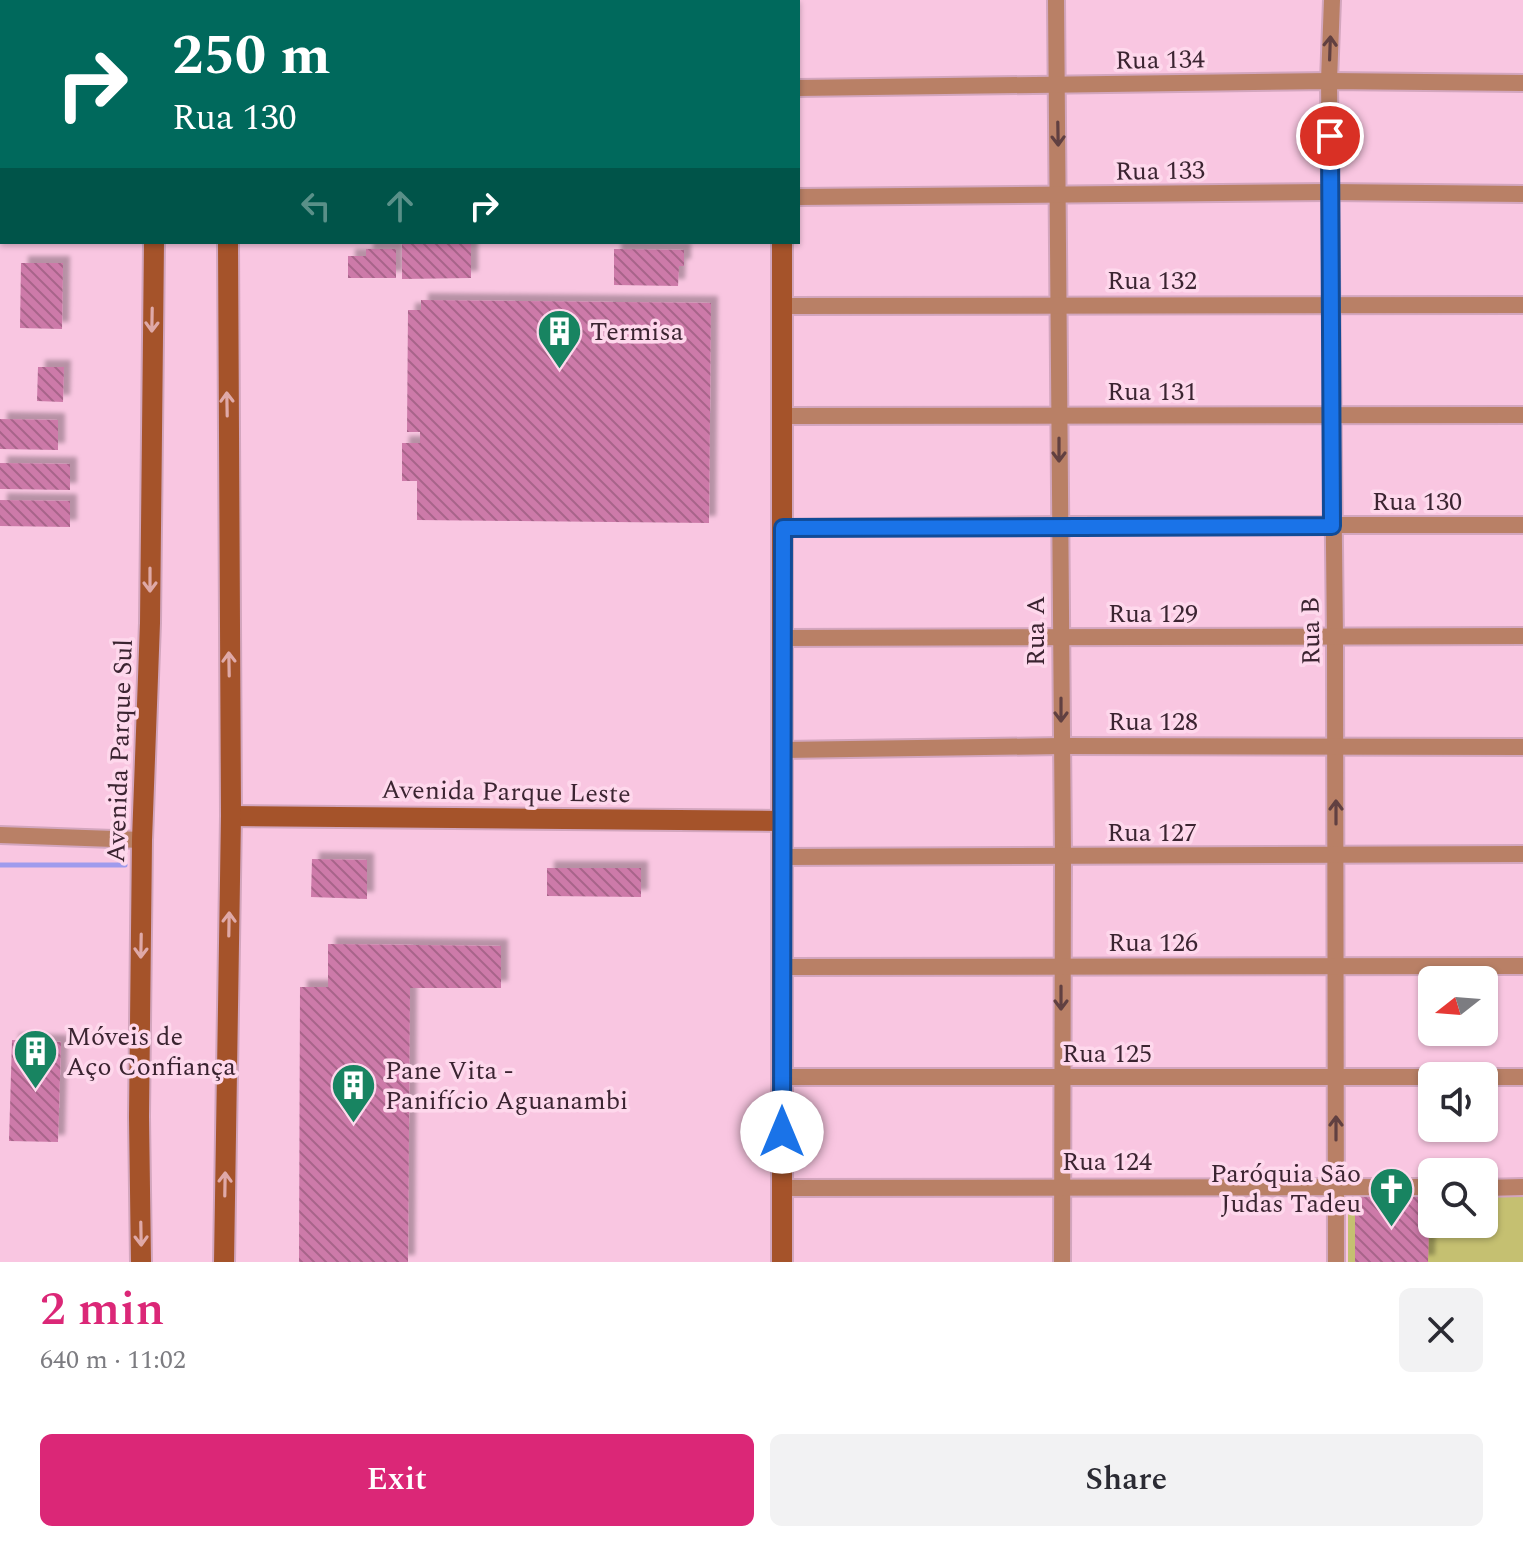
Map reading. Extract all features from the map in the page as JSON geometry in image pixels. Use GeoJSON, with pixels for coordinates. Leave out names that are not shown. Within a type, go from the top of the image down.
{"type":"FeatureCollection","features":[{"type":"Feature","properties":{"kind":"street","name":"Rua A"},"geometry":{"type":"LineString","coordinates":[[1056,0],[1060,196],[1062,1262]]}},
{"type":"Feature","properties":{"kind":"street","name":"Rua B"},"geometry":{"type":"LineString","coordinates":[[1332,0],[1329,81],[1335,639],[1336,1262]]}},
{"type":"Feature","properties":{"kind":"street","name":"Rua 134"},"geometry":{"type":"LineString","coordinates":[[800,88],[1329,81],[1523,83]]}},
{"type":"Feature","properties":{"kind":"street","name":"Rua 133"},"geometry":{"type":"LineString","coordinates":[[800,197],[1330,192],[1523,194]]}},
{"type":"Feature","properties":{"kind":"street","name":"Avenida Parque Sul"},"geometry":{"type":"LineString","coordinates":[[141,1262],[142,840],[150,623],[154,244]]}},
{"type":"Feature","properties":{"kind":"street"},"geometry":{"type":"LineString","coordinates":[[224,1262],[231,816],[228,244]]}},
{"type":"Feature","properties":{"kind":"street"},"geometry":{"type":"LineString","coordinates":[[782,244],[782,1262]]}},
{"type":"Feature","properties":{"kind":"street","name":"Rua 132"},"geometry":{"type":"LineString","coordinates":[[782,306],[1523,305]]}},
{"type":"Feature","properties":{"kind":"street","name":"Rua 131"},"geometry":{"type":"LineString","coordinates":[[782,416],[1523,415]]}},
{"type":"Feature","properties":{"kind":"street","name":"Rua 130"},"geometry":{"type":"LineString","coordinates":[[783,528],[1523,525]]}},
{"type":"Feature","properties":{"kind":"street","name":"Rua 129"},"geometry":{"type":"LineString","coordinates":[[783,638],[1335,639],[1523,636]]}},
{"type":"Feature","properties":{"kind":"street","name":"Rua 128"},"geometry":{"type":"LineString","coordinates":[[783,750],[1061,746],[1523,747]]}},
{"type":"Feature","properties":{"kind":"street","name":"Avenida Parque Leste"},"geometry":{"type":"LineString","coordinates":[[231,816],[781,821]]}},
{"type":"Feature","properties":{"kind":"street"},"geometry":{"type":"LineString","coordinates":[[0,835],[142,840]]}},
{"type":"Feature","properties":{"kind":"street","name":"Rua 127"},"geometry":{"type":"LineString","coordinates":[[781,857],[1523,854]]}},
{"type":"Feature","properties":{"kind":"street","name":"Rua 126"},"geometry":{"type":"LineString","coordinates":[[782,967],[1523,966]]}},
{"type":"Feature","properties":{"kind":"street","name":"Rua 125"},"geometry":{"type":"LineString","coordinates":[[781,1077],[1418,1077]]}},
{"type":"Feature","properties":{"kind":"street"},"geometry":{"type":"LineString","coordinates":[[1498,1077],[1523,1077]]}},
{"type":"Feature","properties":{"kind":"street","name":"Rua 124"},"geometry":{"type":"LineString","coordinates":[[782,1188],[1418,1187]]}},
{"type":"Feature","properties":{"kind":"street"},"geometry":{"type":"LineString","coordinates":[[1498,1188],[1520,1188]]}},
{"type":"Feature","properties":{"kind":"shaded area"},"geometry":{"type":"Polygon","coordinates":[[[1348,1192],[1418,1193],[1418,1238],[1498,1238],[1498,1194],[1523,1195],[1523,1262],[1348,1262],[1348,1192]]]}},
{"type":"Feature","properties":{"kind":"building"},"geometry":{"type":"Polygon","coordinates":[[[402,244],[471,244],[471,278],[402,279],[402,244]]]}},
{"type":"Feature","properties":{"kind":"building"},"geometry":{"type":"Polygon","coordinates":[[[366,249],[396,249],[396,278],[348,278],[348,256],[366,256],[366,249]]]}},
{"type":"Feature","properties":{"kind":"building"},"geometry":{"type":"Polygon","coordinates":[[[614,249],[684,250],[684,266],[679,266],[678,286],[614,285],[614,249]]]}},
{"type":"Feature","properties":{"kind":"building"},"geometry":{"type":"Polygon","coordinates":[[[21,263],[63,263],[62,329],[20,328],[21,263]]]}},
{"type":"Feature","properties":{"kind":"building","name":"Termisa"},"geometry":{"type":"Polygon","coordinates":[[[421,300],[711,303],[709,523],[417,520],[417,481],[402,481],[402,443],[420,443],[420,432],[407,432],[408,310],[421,310],[421,300]]]}},
{"type":"Feature","properties":{"kind":"building"},"geometry":{"type":"Polygon","coordinates":[[[38,367],[64,367],[63,402],[37,401],[38,367]]]}},
{"type":"Feature","properties":{"kind":"building"},"geometry":{"type":"Polygon","coordinates":[[[0,419],[58,420],[58,450],[0,449],[0,419]]]}},
{"type":"Feature","properties":{"kind":"building"},"geometry":{"type":"Polygon","coordinates":[[[0,463],[70,464],[70,490],[0,489],[0,463]]]}},
{"type":"Feature","properties":{"kind":"building"},"geometry":{"type":"Polygon","coordinates":[[[0,500],[70,501],[70,527],[0,526],[0,500]]]}},
{"type":"Feature","properties":{"kind":"building"},"geometry":{"type":"Polygon","coordinates":[[[312,859],[367,860],[367,899],[311,897],[312,859]]]}},
{"type":"Feature","properties":{"kind":"building"},"geometry":{"type":"Polygon","coordinates":[[[547,868],[641,868],[641,897],[547,896],[547,868]]]}},
{"type":"Feature","properties":{"kind":"building","name":"Pane Vita - Panifício Aguanambi"},"geometry":{"type":"Polygon","coordinates":[[[328,944],[501,946],[501,988],[410,988],[408,1262],[299,1262],[300,987],[328,987],[328,944]]]}},
{"type":"Feature","properties":{"kind":"building","name":"Móveis de Aço Confiança"},"geometry":{"type":"Polygon","coordinates":[[[12,1040],[61,1042],[58,1142],[9,1141],[12,1040]]]}},
{"type":"Feature","properties":{"kind":"building","name":"Paróquia São Judas Tadeu"},"geometry":{"type":"Polygon","coordinates":[[[1355,1192],[1418,1193],[1418,1238],[1429,1238],[1428,1262],[1355,1262],[1355,1192]]]}},
{"type":"Feature","properties":{"kind":"waterway"},"geometry":{"type":"LineString","coordinates":[[0,865],[125,865]]}},
{"type":"Feature","properties":{"kind":"place","name":"Termisa"},"geometry":{"type":"Point","coordinates":[559,371]}},
{"type":"Feature","properties":{"kind":"place","name":"Móveis de Aço Confiança"},"geometry":{"type":"Point","coordinates":[35,1091]}},
{"type":"Feature","properties":{"kind":"place","name":"Pane Vita - Panifício Aguanambi"},"geometry":{"type":"Point","coordinates":[354,1125]}},
{"type":"Feature","properties":{"kind":"place","name":"Paróquia São Judas Tadeu"},"geometry":{"type":"Point","coordinates":[1392,1228]}},
{"type":"Feature","properties":{"kind":"route"},"geometry":{"type":"LineString","coordinates":[[782,1132],[783,528],[1332,526],[1330,136]]}}]}
